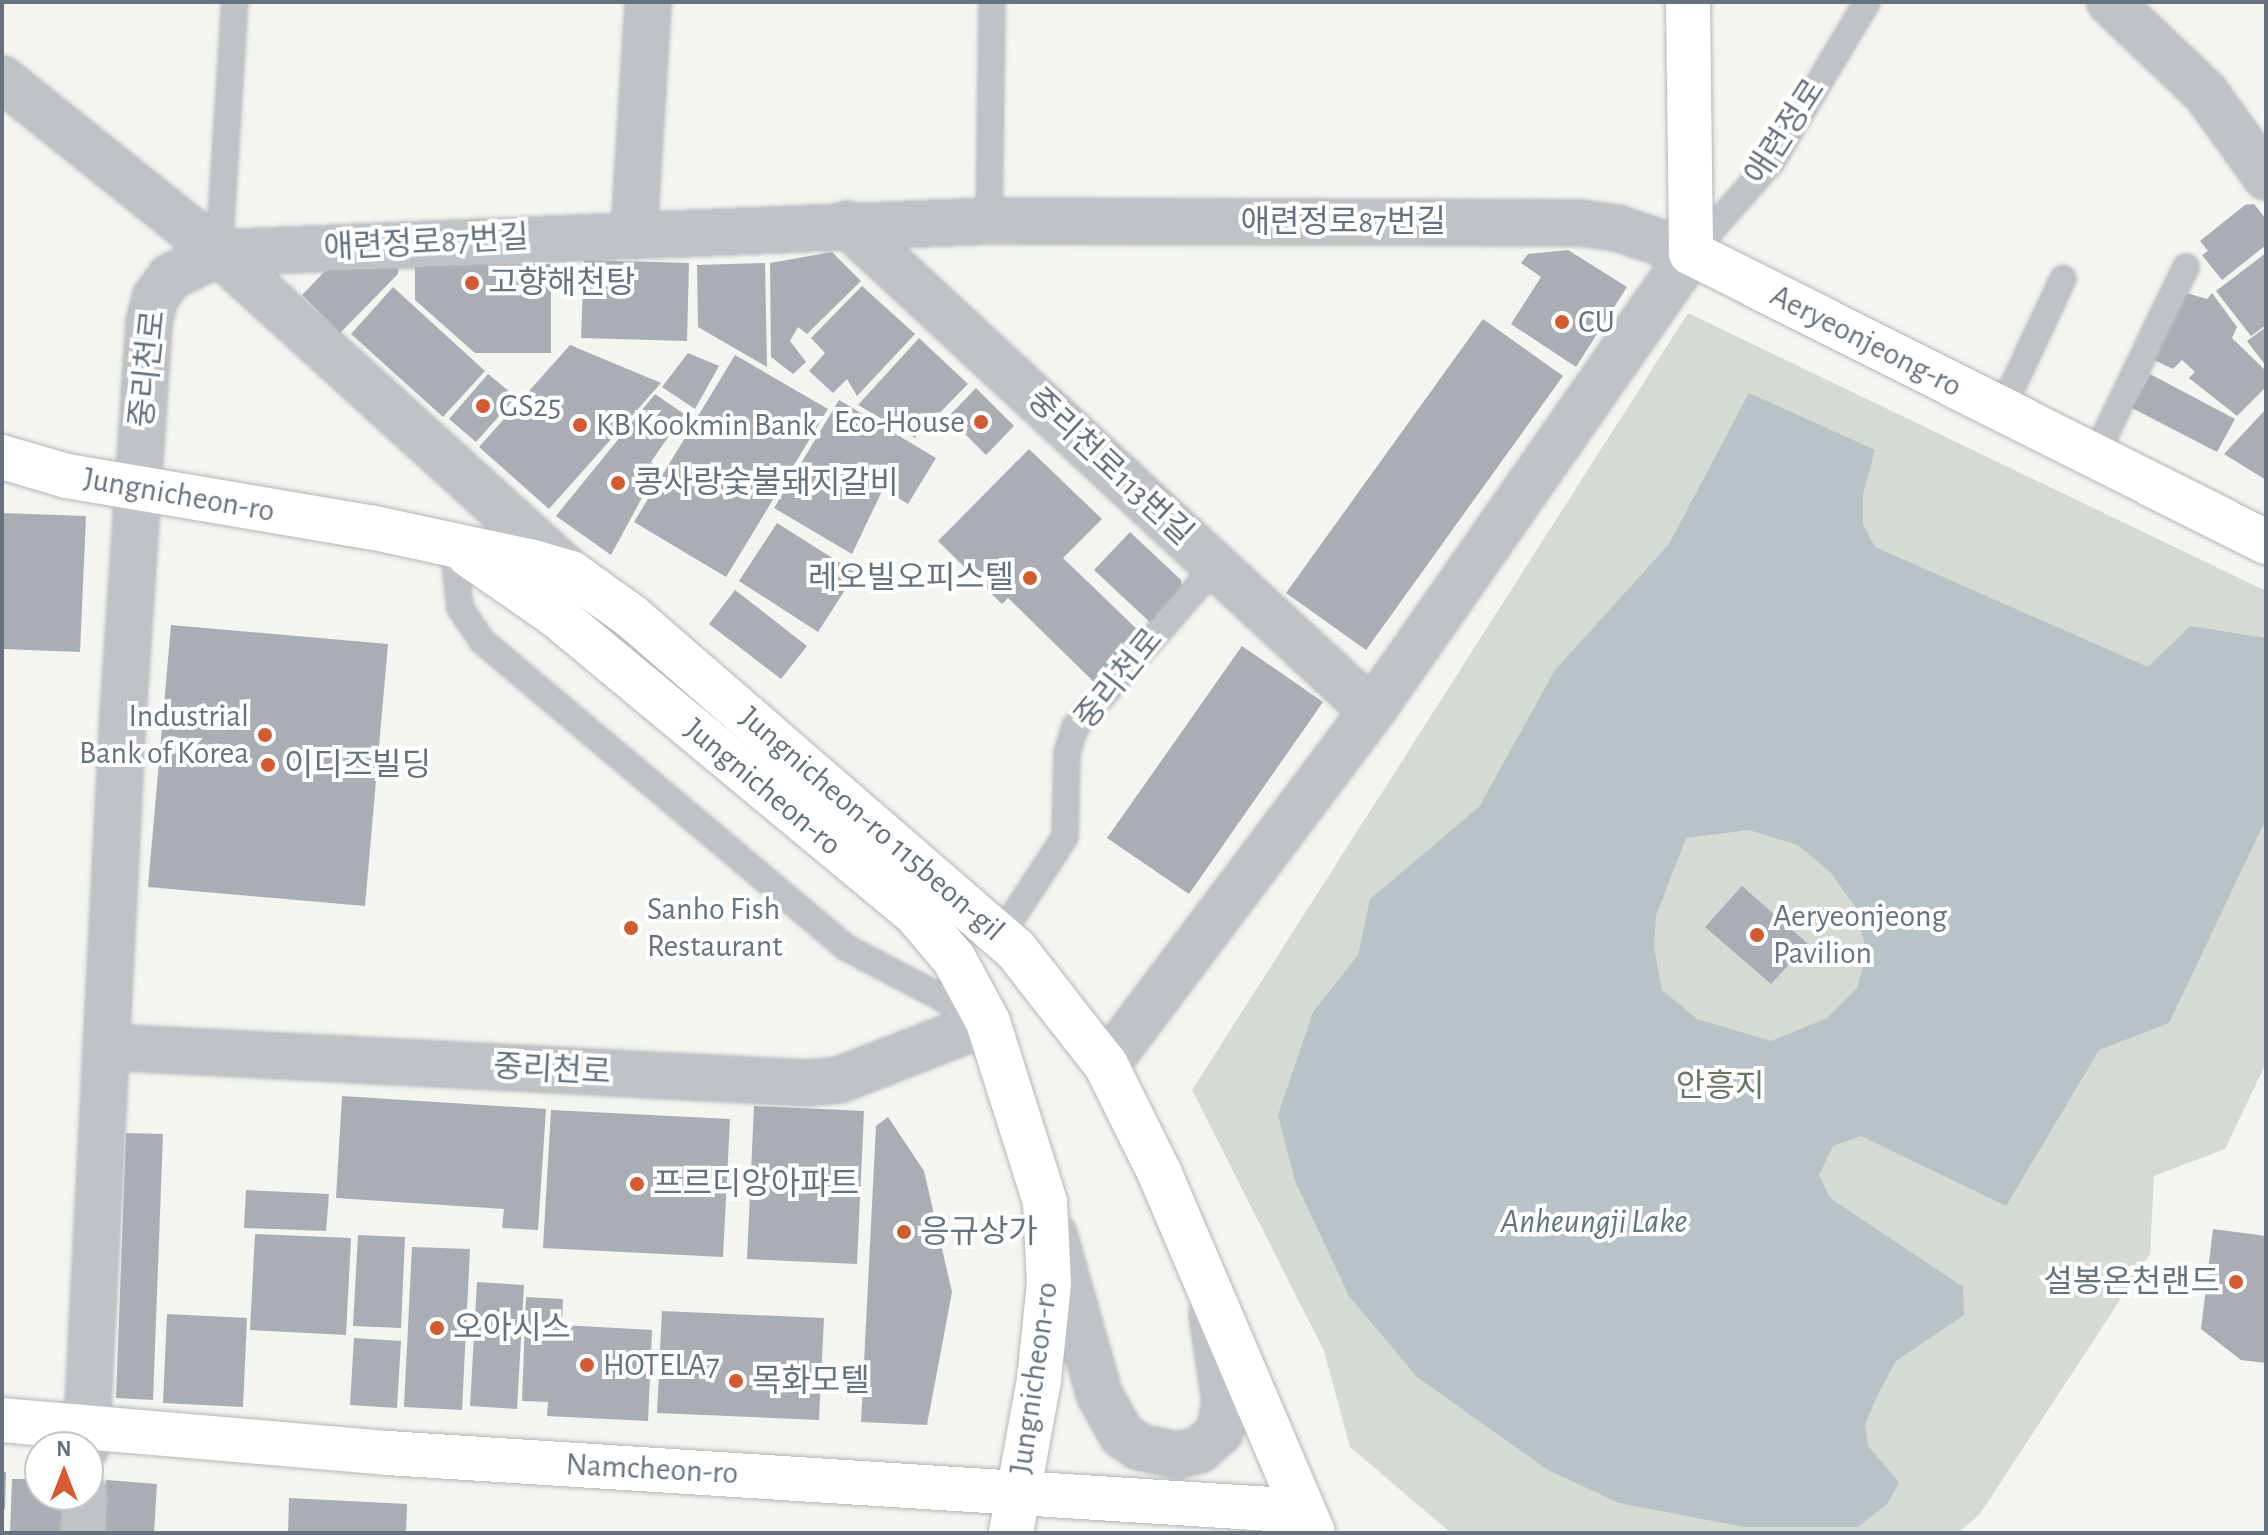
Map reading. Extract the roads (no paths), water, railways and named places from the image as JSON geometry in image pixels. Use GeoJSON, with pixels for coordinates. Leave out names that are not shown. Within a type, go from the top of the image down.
{"type":"FeatureCollection","features":[{"type":"Feature","properties":{"kind":"street"},"geometry":{"type":"LineString","coordinates":[[634,233],[648,2]]}},
{"type":"Feature","properties":{"kind":"street"},"geometry":{"type":"LineString","coordinates":[[1106,1065],[1372,711],[1691,253],[1688,2]]}},
{"type":"Feature","properties":{"kind":"street"},"geometry":{"type":"LineString","coordinates":[[2110,2],[2205,92],[2266,177]]}},
{"type":"Feature","properties":{"kind":"street"},"geometry":{"type":"LineString","coordinates":[[2,79],[219,253],[571,573]]}},
{"type":"Feature","properties":{"kind":"street","name":"애련정로87번길"},"geometry":{"type":"LineString","coordinates":[[219,253],[847,224],[989,221],[1581,223],[1617,228],[1691,253]]}},
{"type":"Feature","properties":{"kind":"street","name":"중리천로113번길"},"geometry":{"type":"LineString","coordinates":[[847,224],[1372,711]]}},
{"type":"Feature","properties":{"kind":"street","name":"중리천로"},"geometry":{"type":"LineString","coordinates":[[86,1431],[137,487],[155,298],[170,277],[219,253]]}},
{"type":"Feature","properties":{"kind":"street","name":"Aeryeonjeong-ro"},"geometry":{"type":"LineString","coordinates":[[1691,253],[2266,542]]}},
{"type":"Feature","properties":{"kind":"street","name":"Jungnicheon-ro"},"geometry":{"type":"LineString","coordinates":[[2,457],[137,487],[453,545],[557,616],[915,913],[954,959],[988,1022],[1045,1202],[1049,1283],[1039,1380],[1011,1533]]}},
{"type":"Feature","properties":{"kind":"street","name":"Jungnicheon-ro 115beon-gil"},"geometry":{"type":"LineString","coordinates":[[453,545],[571,573],[643,626],[1001,935],[1106,1065],[1160,1174],[1209,1298],[1307,1522]]}},
{"type":"Feature","properties":{"kind":"street","name":"중리천로"},"geometry":{"type":"LineString","coordinates":[[106,1047],[806,1083],[839,1080],[988,1022]]}},
{"type":"Feature","properties":{"kind":"street"},"geometry":{"type":"LineString","coordinates":[[1045,1202],[1100,1396],[1122,1435],[1158,1455],[1199,1450],[1224,1423],[1209,1298]]}},
{"type":"Feature","properties":{"kind":"street","name":"Namcheon-ro"},"geometry":{"type":"LineString","coordinates":[[2,1420],[51,1431]]}},
{"type":"Feature","properties":{"kind":"street","name":"Namcheon-ro"},"geometry":{"type":"LineString","coordinates":[[104,1440],[1018,1491],[1307,1522]]}},
{"type":"Feature","properties":{"kind":"street"},"geometry":{"type":"LineString","coordinates":[[83,1533],[84,1511]]}},
{"type":"Feature","properties":{"kind":"lane"},"geometry":{"type":"LineString","coordinates":[[219,253],[235,2]]}},
{"type":"Feature","properties":{"kind":"lane"},"geometry":{"type":"LineString","coordinates":[[989,221],[992,2]]}},
{"type":"Feature","properties":{"kind":"lane","name":"애련정로"},"geometry":{"type":"LineString","coordinates":[[1691,253],[1772,161],[1867,2]]}},
{"type":"Feature","properties":{"kind":"lane"},"geometry":{"type":"LineString","coordinates":[[2095,456],[2186,267]]}},
{"type":"Feature","properties":{"kind":"lane"},"geometry":{"type":"LineString","coordinates":[[2002,409],[2063,279]]}},
{"type":"Feature","properties":{"kind":"lane"},"geometry":{"type":"LineString","coordinates":[[453,545],[460,608],[482,641],[845,947],[988,1022]]}},
{"type":"Feature","properties":{"kind":"lane","name":"중리천로"},"geometry":{"type":"LineString","coordinates":[[1001,935],[1065,837],[1067,753],[1075,727],[1216,566]]}},
{"type":"Feature","properties":{"kind":"water","name":"Anheungji Lake"},"geometry":{"type":"Polygon","coordinates":[[[1749,393],[1875,450],[1863,494],[1863,524],[1875,547],[2148,667],[2190,626],[2266,638],[2266,819],[2169,1023],[2099,1050],[2006,1206],[1861,1136],[1833,1146],[1819,1175],[1830,1198],[1963,1287],[1964,1315],[1896,1361],[1877,1396],[1865,1425],[1868,1446],[1899,1482],[1888,1503],[1858,1527],[1744,1527],[1619,1503],[1548,1470],[1417,1377],[1349,1296],[1295,1181],[1278,1115],[1313,1012],[1358,955],[1370,899],[1479,807],[1555,670],[1669,544],[1749,393]],[[1749,830],[1686,838],[1656,916],[1654,948],[1662,990],[1697,1019],[1771,1041],[1827,1018],[1857,988],[1867,953],[1854,905],[1830,872],[1798,845],[1749,830]]]}},
{"type":"Feature","properties":{"kind":"place","name":"고향해천탕"},"geometry":{"type":"Point","coordinates":[472,283]}},
{"type":"Feature","properties":{"kind":"place","name":"CU"},"geometry":{"type":"Point","coordinates":[1562,322]}},
{"type":"Feature","properties":{"kind":"place","name":"GS25"},"geometry":{"type":"Point","coordinates":[483,406]}},
{"type":"Feature","properties":{"kind":"place","name":"Eco-House"},"geometry":{"type":"Point","coordinates":[981,422]}},
{"type":"Feature","properties":{"kind":"place","name":"KB Kookmin Bank"},"geometry":{"type":"Point","coordinates":[580,425]}},
{"type":"Feature","properties":{"kind":"place","name":"콩사랑숯불돼지갈비"},"geometry":{"type":"Point","coordinates":[618,483]}},
{"type":"Feature","properties":{"kind":"place","name":"레오빌오피스텔"},"geometry":{"type":"Point","coordinates":[1030,578]}},
{"type":"Feature","properties":{"kind":"place","name":"Industrial Bank of Korea"},"geometry":{"type":"Point","coordinates":[265,735]}},
{"type":"Feature","properties":{"kind":"place","name":"이디즈빌딩"},"geometry":{"type":"Point","coordinates":[268,765]}},
{"type":"Feature","properties":{"kind":"place","name":"Sanho Fish Restaurant"},"geometry":{"type":"Point","coordinates":[631,928]}},
{"type":"Feature","properties":{"kind":"place","name":"Aeryeonjeong Pavilion"},"geometry":{"type":"Point","coordinates":[1757,935]}},
{"type":"Feature","properties":{"kind":"place","name":"프르디앙아파트"},"geometry":{"type":"Point","coordinates":[637,1184]}},
{"type":"Feature","properties":{"kind":"place","name":"응규상가"},"geometry":{"type":"Point","coordinates":[904,1232]}},
{"type":"Feature","properties":{"kind":"place","name":"설봉온천랜드"},"geometry":{"type":"Point","coordinates":[2236,1282]}},
{"type":"Feature","properties":{"kind":"place","name":"오아시스"},"geometry":{"type":"Point","coordinates":[437,1328]}},
{"type":"Feature","properties":{"kind":"place","name":"HOTELA7"},"geometry":{"type":"Point","coordinates":[587,1365]}},
{"type":"Feature","properties":{"kind":"place","name":"목화모텔"},"geometry":{"type":"Point","coordinates":[736,1381]}},
{"type":"Feature","properties":{"kind":"park label","name":"안흥지"},"geometry":{"type":"Point","coordinates":[1720,1086]}}]}
